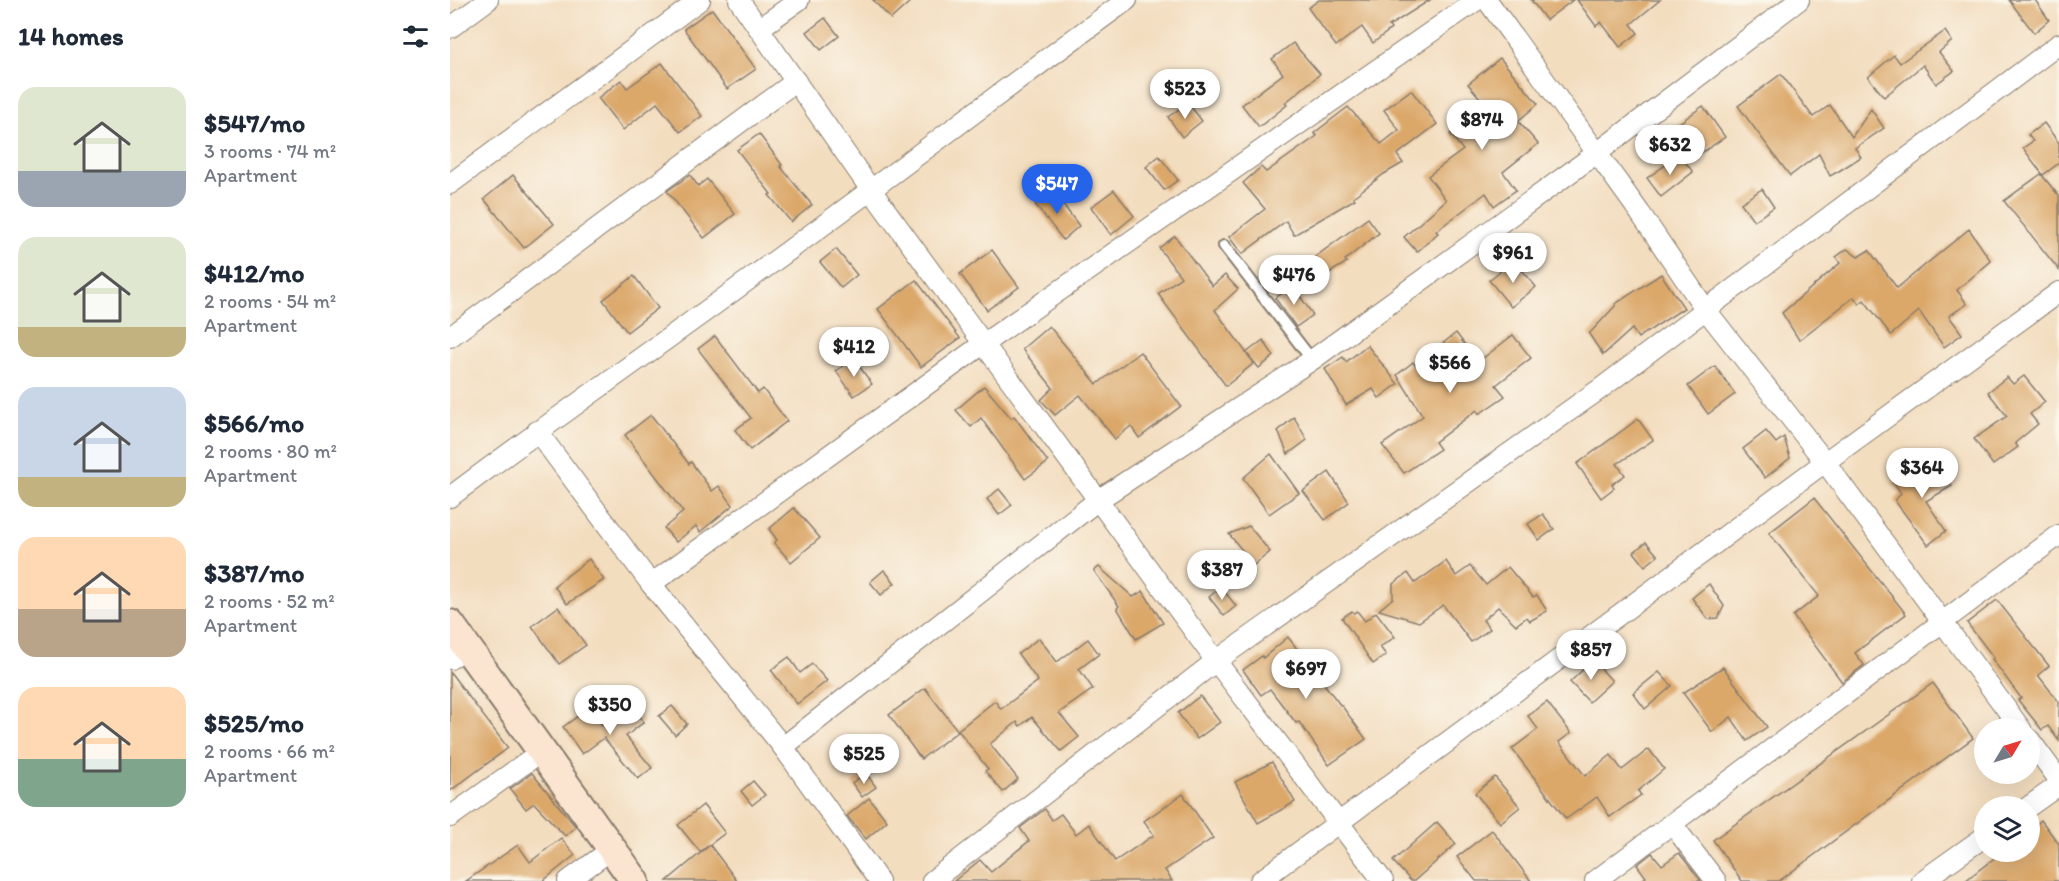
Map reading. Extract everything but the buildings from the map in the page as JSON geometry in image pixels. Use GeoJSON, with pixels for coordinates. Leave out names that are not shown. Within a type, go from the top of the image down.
{"type":"FeatureCollection","features":[{"type":"Feature","properties":{"kind":"street"},"geometry":{"type":"LineString","coordinates":[[450,28],[488,0]]}},
{"type":"Feature","properties":{"kind":"street"},"geometry":{"type":"LineString","coordinates":[[450,184],[700,0]]}},
{"type":"Feature","properties":{"kind":"street"},"geometry":{"type":"LineString","coordinates":[[739,0],[871,190],[983,344],[1216,661],[1383,881]]}},
{"type":"Feature","properties":{"kind":"street"},"geometry":{"type":"LineString","coordinates":[[760,28],[799,0]]}},
{"type":"Feature","properties":{"kind":"street"},"geometry":{"type":"LineString","coordinates":[[450,497],[537,431],[692,322],[1127,0]]}},
{"type":"Feature","properties":{"kind":"street"},"geometry":{"type":"LineString","coordinates":[[651,585],[983,344],[1477,0]]}},
{"type":"Feature","properties":{"kind":"street"},"geometry":{"type":"LineString","coordinates":[[1487,0],[1707,310],[1825,462],[2013,718]]}},
{"type":"Feature","properties":{"kind":"street"},"geometry":{"type":"LineString","coordinates":[[783,747],[1098,500],[1312,360],[1597,153],[1799,0]]}},
{"type":"Feature","properties":{"kind":"street"},"geometry":{"type":"LineString","coordinates":[[932,881],[1216,661],[1599,389],[2059,45]]}},
{"type":"Feature","properties":{"kind":"street"},"geometry":{"type":"LineString","coordinates":[[450,337],[796,81]]}},
{"type":"Feature","properties":{"kind":"street"},"geometry":{"type":"LineString","coordinates":[[1260,881],[1825,462],[2059,292]]}},
{"type":"Feature","properties":{"kind":"street"},"geometry":{"type":"LineString","coordinates":[[537,431],[651,585],[783,747],[879,881]]}},
{"type":"Feature","properties":{"kind":"street"},"geometry":{"type":"LineString","coordinates":[[1595,881],[2059,536]]}},
{"type":"Feature","properties":{"kind":"street"},"geometry":{"type":"LineString","coordinates":[[450,624],[459,653],[542,751],[635,881]]}},
{"type":"Feature","properties":{"kind":"street"},"geometry":{"type":"LineString","coordinates":[[450,817],[542,751]]}},
{"type":"Feature","properties":{"kind":"street"},"geometry":{"type":"LineString","coordinates":[[2040,754],[2059,780]]}},
{"type":"Feature","properties":{"kind":"street"},"geometry":{"type":"LineString","coordinates":[[2040,798],[2059,785]]}},
{"type":"Feature","properties":{"kind":"street"},"geometry":{"type":"LineString","coordinates":[[1672,824],[1716,881]]}},
{"type":"Feature","properties":{"kind":"street"},"geometry":{"type":"LineString","coordinates":[[1922,881],[1974,844]]}},
{"type":"Feature","properties":{"kind":"street"},"geometry":{"type":"LineString","coordinates":[[568,881],[612,849]]}},
{"type":"Feature","properties":{"kind":"lane"},"geometry":{"type":"LineString","coordinates":[[1224,246],[1312,360]]}}]}
